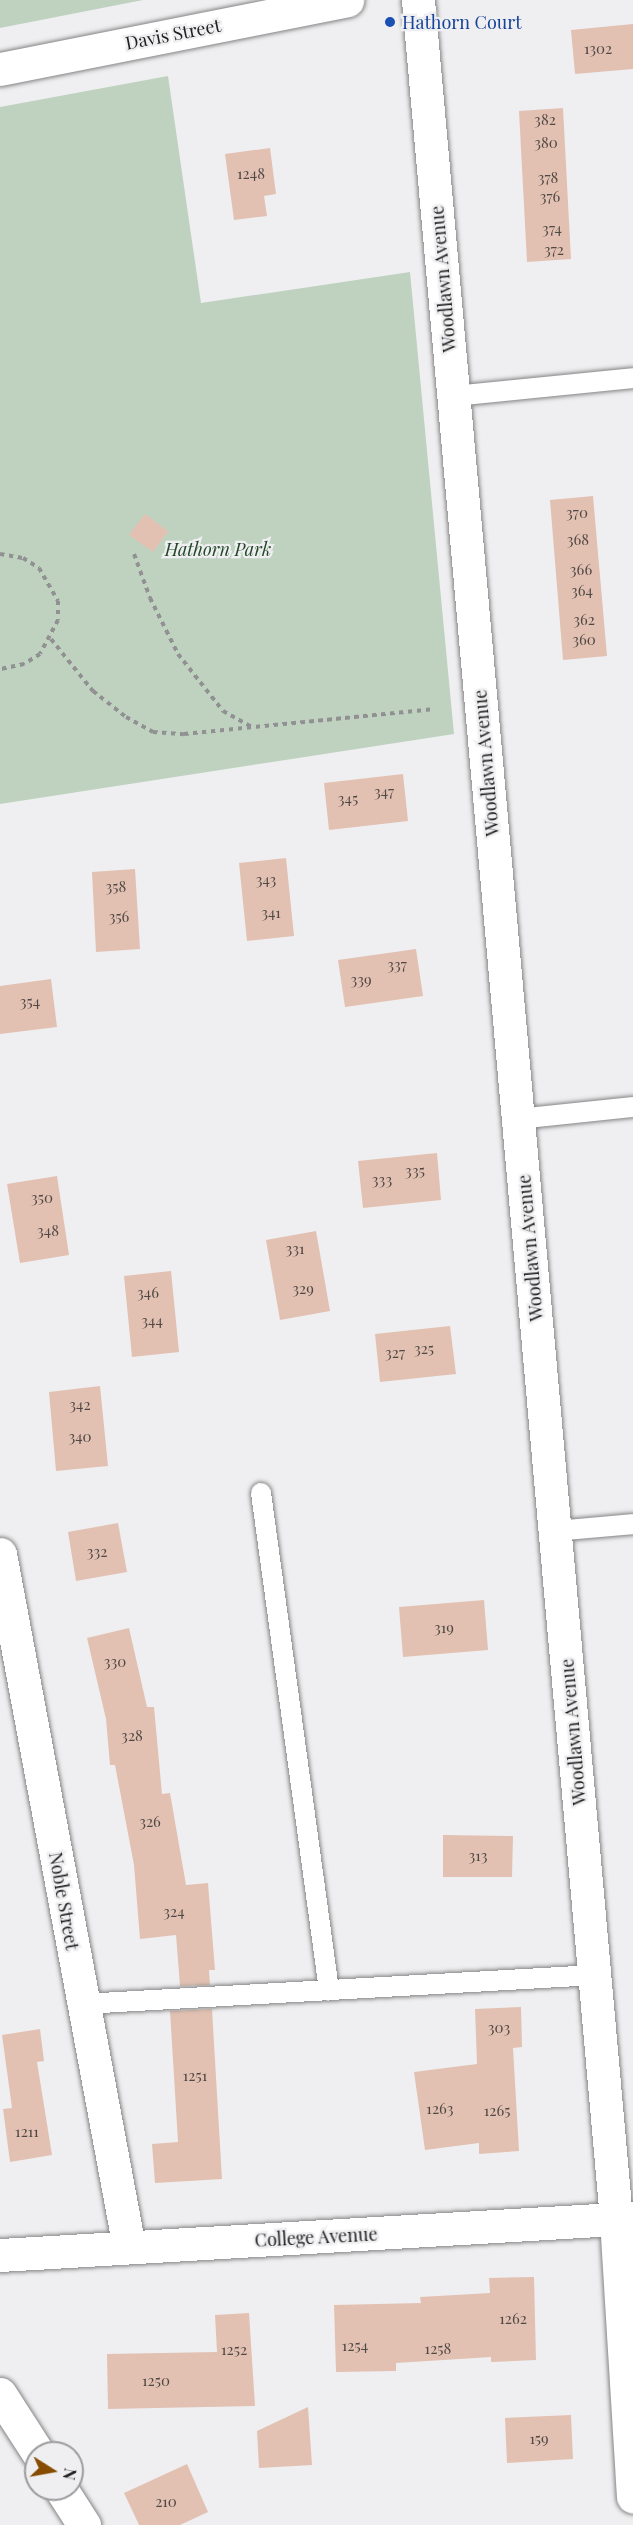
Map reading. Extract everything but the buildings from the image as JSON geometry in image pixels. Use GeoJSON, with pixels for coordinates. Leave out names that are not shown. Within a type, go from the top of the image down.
{"type":"FeatureCollection","features":[{"type":"Feature","properties":{"kind":"street","name":"Davis Street"},"geometry":{"type":"LineString","coordinates":[[0,69],[347,0]]}},
{"type":"Feature","properties":{"kind":"street","name":"Woodlawn Avenue"},"geometry":{"type":"LineString","coordinates":[[418,0],[595,1975],[625,2219],[633,2496]]}},
{"type":"Feature","properties":{"kind":"street","name":"Noble Street"},"geometry":{"type":"LineString","coordinates":[[0,1554],[129,2247]]}},
{"type":"Feature","properties":{"kind":"street","name":"College Avenue"},"geometry":{"type":"LineString","coordinates":[[0,2255],[625,2219]]}},
{"type":"Feature","properties":{"kind":"street"},"geometry":{"type":"LineString","coordinates":[[0,2394],[30,2441]]}},
{"type":"Feature","properties":{"kind":"street"},"geometry":{"type":"LineString","coordinates":[[69,2501],[84,2525]]}},
{"type":"Feature","properties":{"kind":"lane"},"geometry":{"type":"LineString","coordinates":[[453,396],[633,378]]}},
{"type":"Feature","properties":{"kind":"lane"},"geometry":{"type":"LineString","coordinates":[[518,1119],[633,1107]]}},
{"type":"Feature","properties":{"kind":"lane"},"geometry":{"type":"LineString","coordinates":[[261,1493],[329,1990]]}},
{"type":"Feature","properties":{"kind":"lane"},"geometry":{"type":"LineString","coordinates":[[555,1531],[633,1524]]}},
{"type":"Feature","properties":{"kind":"lane"},"geometry":{"type":"LineString","coordinates":[[83,2004],[595,1975]]}},
{"type":"Feature","properties":{"kind":"path"},"geometry":{"type":"LineString","coordinates":[[0,554],[23,558],[39,568],[51,583],[57,601],[58,620],[51,639],[40,654],[24,664],[0,669]]}},
{"type":"Feature","properties":{"kind":"path"},"geometry":{"type":"LineString","coordinates":[[134,554],[178,654],[223,711],[253,727]]}},
{"type":"Feature","properties":{"kind":"path"},"geometry":{"type":"LineString","coordinates":[[51,639],[93,691],[126,717],[153,732],[184,734],[435,709]]}},
{"type":"Feature","properties":{"kind":"green space"},"geometry":{"type":"Polygon","coordinates":[[[0,0],[143,0],[0,28],[0,0]]]}},
{"type":"Feature","properties":{"kind":"green space","name":"Hathorn Park"},"geometry":{"type":"Polygon","coordinates":[[[168,76],[201,303],[410,272],[454,734],[0,804],[0,107],[168,76]]]}},
{"type":"Feature","properties":{"kind":"place","name":"Hathorn Court"},"geometry":{"type":"Point","coordinates":[390,22]}}]}
